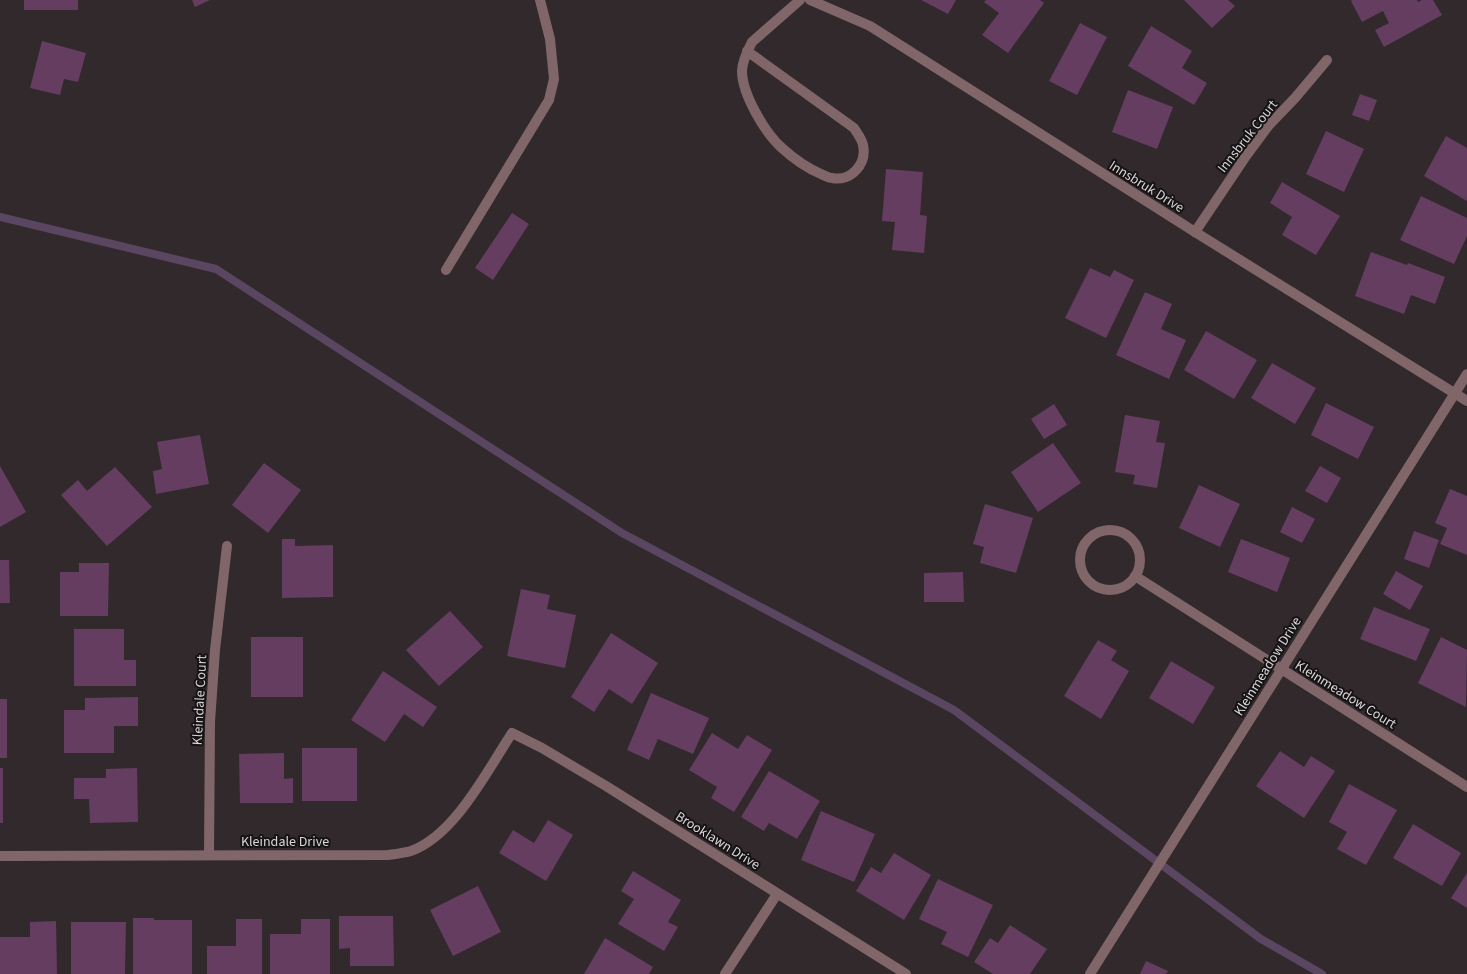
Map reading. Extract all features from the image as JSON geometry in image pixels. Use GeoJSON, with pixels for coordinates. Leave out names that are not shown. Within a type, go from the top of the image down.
{"type":"FeatureCollection","features":[{"type":"Feature","properties":{"kind":"street"},"geometry":{"type":"LineString","coordinates":[[446,270],[550,100],[554,79],[550,39],[540,0]]}},
{"type":"Feature","properties":{"kind":"street"},"geometry":{"type":"LineString","coordinates":[[747,51],[854,128],[863,144],[863,158],[857,170],[847,176],[832,178],[809,169],[781,148],[768,132],[745,89],[742,70],[747,51],[752,42],[800,0]]}},
{"type":"Feature","properties":{"kind":"street","name":"Innsbruk Drive"},"geometry":{"type":"LineString","coordinates":[[810,0],[870,26],[1195,232],[1467,401]]}},
{"type":"Feature","properties":{"kind":"street","name":"Innsbruk Court"},"geometry":{"type":"LineString","coordinates":[[1195,232],[1246,156],[1270,125],[1327,60]]}},
{"type":"Feature","properties":{"kind":"street","name":"Kleinmeadow Drive"},"geometry":{"type":"LineString","coordinates":[[1090,974],[1467,374]]}},
{"type":"Feature","properties":{"kind":"street"},"geometry":{"type":"LineString","coordinates":[[1114,530],[1124,533],[1131,539],[1140,557],[1139,567],[1135,576],[1128,584],[1110,590],[1101,589],[1092,584],[1085,577],[1081,568],[1080,559],[1086,541],[1094,534],[1104,531],[1114,530]]}},
{"type":"Feature","properties":{"kind":"street","name":"Kleindale Court"},"geometry":{"type":"LineString","coordinates":[[210,855],[211,713],[215,650],[228,546]]}},
{"type":"Feature","properties":{"kind":"street","name":"Kleinmeadow Court"},"geometry":{"type":"LineString","coordinates":[[1135,576],[1467,787]]}},
{"type":"Feature","properties":{"kind":"street","name":"Kleindale Drive"},"geometry":{"type":"LineString","coordinates":[[0,856],[388,855],[410,851],[429,842],[446,828],[459,812],[512,733]]}},
{"type":"Feature","properties":{"kind":"street","name":"Brooklawn Drive"},"geometry":{"type":"LineString","coordinates":[[512,733],[542,748],[606,786],[906,974]]}},
{"type":"Feature","properties":{"kind":"street"},"geometry":{"type":"LineString","coordinates":[[726,974],[777,894]]}},
{"type":"Feature","properties":{"kind":"building"},"geometry":{"type":"Polygon","coordinates":[[[24,0],[78,0],[78,10],[24,10],[24,0]]]}},
{"type":"Feature","properties":{"kind":"building"},"geometry":{"type":"Polygon","coordinates":[[[192,0],[210,0],[195,7],[192,0]]]}},
{"type":"Feature","properties":{"kind":"building"},"geometry":{"type":"Polygon","coordinates":[[[921,0],[956,0],[948,14],[921,0]]]}},
{"type":"Feature","properties":{"kind":"building"},"geometry":{"type":"Polygon","coordinates":[[[986,0],[1040,0],[1044,3],[1008,53],[982,35],[999,13],[984,2],[986,0]]]}},
{"type":"Feature","properties":{"kind":"building"},"geometry":{"type":"Polygon","coordinates":[[[1184,0],[1228,0],[1235,6],[1212,28],[1184,0]]]}},
{"type":"Feature","properties":{"kind":"building"},"geometry":{"type":"Polygon","coordinates":[[[1352,0],[1417,0],[1418,2],[1433,0],[1442,15],[1384,47],[1375,30],[1389,23],[1383,11],[1362,22],[1352,0]]]}},
{"type":"Feature","properties":{"kind":"building"},"geometry":{"type":"Polygon","coordinates":[[[1080,23],[1107,37],[1077,95],[1049,81],[1080,23]]]}},
{"type":"Feature","properties":{"kind":"building"},"geometry":{"type":"Polygon","coordinates":[[[1151,26],[1192,51],[1182,68],[1207,83],[1194,105],[1128,66],[1151,26]]]}},
{"type":"Feature","properties":{"kind":"building"},"geometry":{"type":"Polygon","coordinates":[[[42,41],[86,53],[78,82],[64,79],[60,95],[30,88],[42,41]]]}},
{"type":"Feature","properties":{"kind":"building"},"geometry":{"type":"Polygon","coordinates":[[[1128,90],[1173,107],[1157,149],[1112,132],[1128,90]]]}},
{"type":"Feature","properties":{"kind":"building"},"geometry":{"type":"Polygon","coordinates":[[[1360,94],[1377,100],[1369,121],[1352,115],[1360,94]]]}},
{"type":"Feature","properties":{"kind":"building"},"geometry":{"type":"Polygon","coordinates":[[[1326,131],[1364,149],[1344,192],[1306,174],[1326,131]]]}},
{"type":"Feature","properties":{"kind":"building"},"geometry":{"type":"Polygon","coordinates":[[[1446,136],[1467,148],[1467,201],[1424,176],[1446,136]]]}},
{"type":"Feature","properties":{"kind":"building"},"geometry":{"type":"Polygon","coordinates":[[[886,169],[923,172],[920,215],[927,216],[924,253],[892,250],[895,222],[882,221],[886,169]]]}},
{"type":"Feature","properties":{"kind":"building"},"geometry":{"type":"Polygon","coordinates":[[[1282,182],[1340,216],[1316,255],[1282,235],[1292,217],[1270,203],[1282,182]]]}},
{"type":"Feature","properties":{"kind":"building"},"geometry":{"type":"Polygon","coordinates":[[[1421,196],[1467,218],[1467,236],[1454,264],[1400,240],[1421,196]]]}},
{"type":"Feature","properties":{"kind":"building"},"geometry":{"type":"Polygon","coordinates":[[[512,213],[529,224],[493,280],[475,268],[512,213]]]}},
{"type":"Feature","properties":{"kind":"building"},"geometry":{"type":"Polygon","coordinates":[[[1371,252],[1445,277],[1435,304],[1411,295],[1404,314],[1355,296],[1371,252]]]}},
{"type":"Feature","properties":{"kind":"building"},"geometry":{"type":"Polygon","coordinates":[[[1090,268],[1110,277],[1114,270],[1134,280],[1106,338],[1065,318],[1090,268]]]}},
{"type":"Feature","properties":{"kind":"building"},"geometry":{"type":"Polygon","coordinates":[[[1145,292],[1172,304],[1161,329],[1186,340],[1169,379],[1116,355],[1145,292]]]}},
{"type":"Feature","properties":{"kind":"building"},"geometry":{"type":"Polygon","coordinates":[[[1206,331],[1257,360],[1234,399],[1184,370],[1206,331]]]}},
{"type":"Feature","properties":{"kind":"building"},"geometry":{"type":"Polygon","coordinates":[[[1272,363],[1316,388],[1295,424],[1251,398],[1272,363]]]}},
{"type":"Feature","properties":{"kind":"building"},"geometry":{"type":"Polygon","coordinates":[[[1326,403],[1374,427],[1358,459],[1311,435],[1326,403]]]}},
{"type":"Feature","properties":{"kind":"building"},"geometry":{"type":"Polygon","coordinates":[[[1054,404],[1067,425],[1044,439],[1031,419],[1054,404]]]}},
{"type":"Feature","properties":{"kind":"building"},"geometry":{"type":"Polygon","coordinates":[[[1125,415],[1160,421],[1156,442],[1165,443],[1157,488],[1133,484],[1135,475],[1115,472],[1125,415]]]}},
{"type":"Feature","properties":{"kind":"building"},"geometry":{"type":"Polygon","coordinates":[[[200,435],[209,484],[156,494],[153,471],[162,469],[157,442],[200,435]]]}},
{"type":"Feature","properties":{"kind":"building"},"geometry":{"type":"Polygon","coordinates":[[[1053,443],[1081,483],[1038,512],[1011,472],[1053,443]]]}},
{"type":"Feature","properties":{"kind":"building"},"geometry":{"type":"Polygon","coordinates":[[[264,463],[301,490],[268,533],[232,505],[264,463]]]}},
{"type":"Feature","properties":{"kind":"building"},"geometry":{"type":"Polygon","coordinates":[[[0,466],[26,512],[0,527],[0,466]]]}},
{"type":"Feature","properties":{"kind":"building"},"geometry":{"type":"Polygon","coordinates":[[[1320,466],[1341,478],[1327,503],[1305,491],[1320,466]]]}},
{"type":"Feature","properties":{"kind":"building"},"geometry":{"type":"Polygon","coordinates":[[[115,467],[152,507],[107,546],[61,495],[78,480],[87,491],[115,467]]]}},
{"type":"Feature","properties":{"kind":"building"},"geometry":{"type":"Polygon","coordinates":[[[1199,485],[1240,504],[1220,547],[1179,528],[1199,485]]]}},
{"type":"Feature","properties":{"kind":"building"},"geometry":{"type":"Polygon","coordinates":[[[1450,489],[1467,496],[1467,555],[1440,544],[1447,528],[1435,523],[1450,489]]]}},
{"type":"Feature","properties":{"kind":"building"},"geometry":{"type":"Polygon","coordinates":[[[985,504],[1033,518],[1016,573],[980,563],[984,547],[973,544],[985,504]]]}},
{"type":"Feature","properties":{"kind":"building"},"geometry":{"type":"Polygon","coordinates":[[[1292,507],[1315,519],[1302,543],[1280,532],[1292,507]]]}},
{"type":"Feature","properties":{"kind":"building"},"geometry":{"type":"Polygon","coordinates":[[[1414,531],[1439,540],[1429,568],[1404,559],[1414,531]]]}},
{"type":"Feature","properties":{"kind":"building"},"geometry":{"type":"Polygon","coordinates":[[[282,539],[295,539],[295,546],[333,545],[333,597],[282,598],[282,539]]]}},
{"type":"Feature","properties":{"kind":"building"},"geometry":{"type":"Polygon","coordinates":[[[1241,539],[1290,558],[1277,592],[1228,572],[1241,539]]]}},
{"type":"Feature","properties":{"kind":"building"},"geometry":{"type":"Polygon","coordinates":[[[0,560],[9,560],[10,603],[0,603],[0,560]]]}},
{"type":"Feature","properties":{"kind":"building"},"geometry":{"type":"Polygon","coordinates":[[[79,563],[109,563],[108,616],[60,616],[60,572],[79,572],[79,563]]]}},
{"type":"Feature","properties":{"kind":"building"},"geometry":{"type":"Polygon","coordinates":[[[1396,571],[1423,586],[1410,610],[1383,594],[1396,571]]]}},
{"type":"Feature","properties":{"kind":"building"},"geometry":{"type":"Polygon","coordinates":[[[963,572],[964,602],[924,602],[924,573],[963,572]]]}},
{"type":"Feature","properties":{"kind":"building"},"geometry":{"type":"Polygon","coordinates":[[[521,589],[550,595],[547,609],[576,615],[565,668],[507,656],[521,589]]]}},
{"type":"Feature","properties":{"kind":"building"},"geometry":{"type":"Polygon","coordinates":[[[1374,607],[1430,629],[1416,661],[1360,639],[1374,607]]]}},
{"type":"Feature","properties":{"kind":"building"},"geometry":{"type":"Polygon","coordinates":[[[450,611],[483,647],[439,686],[406,650],[450,611]]]}},
{"type":"Feature","properties":{"kind":"building"},"geometry":{"type":"Polygon","coordinates":[[[74,629],[124,629],[124,660],[136,660],[136,686],[74,686],[74,629]]]}},
{"type":"Feature","properties":{"kind":"building"},"geometry":{"type":"Polygon","coordinates":[[[611,633],[658,663],[632,704],[609,689],[594,712],[571,697],[611,633]]]}},
{"type":"Feature","properties":{"kind":"building"},"geometry":{"type":"Polygon","coordinates":[[[251,637],[303,637],[303,697],[251,697],[251,637]]]}},
{"type":"Feature","properties":{"kind":"building"},"geometry":{"type":"Polygon","coordinates":[[[1441,637],[1467,650],[1466,707],[1418,683],[1441,637]]]}},
{"type":"Feature","properties":{"kind":"building"},"geometry":{"type":"Polygon","coordinates":[[[1098,640],[1117,651],[1111,660],[1129,671],[1101,719],[1064,696],[1098,640]]]}},
{"type":"Feature","properties":{"kind":"building"},"geometry":{"type":"Polygon","coordinates":[[[1171,661],[1215,687],[1193,724],[1149,698],[1171,661]]]}},
{"type":"Feature","properties":{"kind":"building"},"geometry":{"type":"Polygon","coordinates":[[[383,671],[437,707],[423,727],[404,714],[385,742],[351,720],[383,671]]]}},
{"type":"Feature","properties":{"kind":"building"},"geometry":{"type":"Polygon","coordinates":[[[651,693],[709,718],[693,754],[658,739],[649,760],[627,750],[651,693]]]}},
{"type":"Feature","properties":{"kind":"building"},"geometry":{"type":"Polygon","coordinates":[[[138,697],[138,726],[114,726],[114,753],[64,753],[64,710],[85,710],[85,698],[138,697]]]}},
{"type":"Feature","properties":{"kind":"building"},"geometry":{"type":"Polygon","coordinates":[[[0,699],[7,699],[7,758],[0,758],[0,699]]]}},
{"type":"Feature","properties":{"kind":"building"},"geometry":{"type":"Polygon","coordinates":[[[712,733],[738,749],[747,735],[772,750],[734,812],[711,798],[717,787],[689,770],[712,733]]]}},
{"type":"Feature","properties":{"kind":"building"},"geometry":{"type":"Polygon","coordinates":[[[302,748],[357,748],[357,801],[302,801],[302,748]]]}},
{"type":"Feature","properties":{"kind":"building"},"geometry":{"type":"Polygon","coordinates":[[[1280,751],[1304,767],[1311,756],[1335,771],[1304,818],[1256,786],[1280,751]]]}},
{"type":"Feature","properties":{"kind":"building"},"geometry":{"type":"Polygon","coordinates":[[[284,753],[284,779],[293,778],[293,803],[240,803],[239,754],[284,753]]]}},
{"type":"Feature","properties":{"kind":"building"},"geometry":{"type":"Polygon","coordinates":[[[0,768],[3,768],[3,823],[0,823],[0,768]]]}},
{"type":"Feature","properties":{"kind":"building"},"geometry":{"type":"Polygon","coordinates":[[[137,768],[138,822],[90,823],[89,799],[74,799],[74,778],[106,778],[106,769],[137,768]]]}},
{"type":"Feature","properties":{"kind":"building"},"geometry":{"type":"Polygon","coordinates":[[[769,771],[820,801],[797,839],[769,823],[764,831],[741,817],[769,771]]]}},
{"type":"Feature","properties":{"kind":"building"},"geometry":{"type":"Polygon","coordinates":[[[1349,784],[1397,810],[1366,865],[1337,849],[1347,832],[1329,822],[1349,784]]]}},
{"type":"Feature","properties":{"kind":"building"},"geometry":{"type":"Polygon","coordinates":[[[821,811],[875,834],[854,882],[801,860],[821,811]]]}},
{"type":"Feature","properties":{"kind":"building"},"geometry":{"type":"Polygon","coordinates":[[[548,820],[573,835],[546,881],[499,853],[513,830],[534,843],[548,820]]]}},
{"type":"Feature","properties":{"kind":"building"},"geometry":{"type":"Polygon","coordinates":[[[1413,824],[1461,853],[1442,886],[1393,858],[1413,824]]]}},
{"type":"Feature","properties":{"kind":"building"},"geometry":{"type":"Polygon","coordinates":[[[894,853],[931,875],[904,920],[856,891],[871,867],[881,873],[894,853]]]}},
{"type":"Feature","properties":{"kind":"building"},"geometry":{"type":"Polygon","coordinates":[[[633,871],[681,900],[668,922],[678,927],[664,951],[618,924],[634,899],[621,891],[633,871]]]}},
{"type":"Feature","properties":{"kind":"building"},"geometry":{"type":"Polygon","coordinates":[[[1467,873],[1467,908],[1451,898],[1467,873]]]}},
{"type":"Feature","properties":{"kind":"building"},"geometry":{"type":"Polygon","coordinates":[[[938,879],[993,905],[968,957],[941,944],[947,932],[919,919],[938,879]]]}},
{"type":"Feature","properties":{"kind":"building"},"geometry":{"type":"Polygon","coordinates":[[[478,886],[501,932],[453,956],[430,910],[478,886]]]}},
{"type":"Feature","properties":{"kind":"building"},"geometry":{"type":"Polygon","coordinates":[[[339,916],[393,916],[394,966],[350,966],[350,948],[339,949],[339,916]]]}},
{"type":"Feature","properties":{"kind":"building"},"geometry":{"type":"Polygon","coordinates":[[[133,918],[192,920],[192,974],[133,974],[133,918]]]}},
{"type":"Feature","properties":{"kind":"building"},"geometry":{"type":"Polygon","coordinates":[[[236,919],[262,919],[262,974],[207,974],[207,946],[236,946],[236,919]]]}},
{"type":"Feature","properties":{"kind":"building"},"geometry":{"type":"Polygon","coordinates":[[[301,919],[330,919],[330,974],[270,974],[270,934],[301,934],[301,919]]]}},
{"type":"Feature","properties":{"kind":"building"},"geometry":{"type":"Polygon","coordinates":[[[56,921],[57,974],[0,974],[0,937],[30,937],[30,922],[56,921]]]}},
{"type":"Feature","properties":{"kind":"building"},"geometry":{"type":"Polygon","coordinates":[[[71,922],[126,922],[125,974],[71,974],[71,922]]]}},
{"type":"Feature","properties":{"kind":"building"},"geometry":{"type":"Polygon","coordinates":[[[1010,925],[1047,949],[1030,974],[993,974],[974,962],[990,938],[998,943],[1010,925]]]}},
{"type":"Feature","properties":{"kind":"building"},"geometry":{"type":"Polygon","coordinates":[[[605,938],[653,967],[649,974],[584,974],[605,938]]]}},
{"type":"Feature","properties":{"kind":"building"},"geometry":{"type":"Polygon","coordinates":[[[1146,961],[1168,971],[1166,974],[1140,974],[1146,961]]]}},
{"type":"Feature","properties":{"kind":"waterway"},"geometry":{"type":"LineString","coordinates":[[0,217],[216,269],[622,533],[954,710],[1261,939],[1322,974]]}}]}
